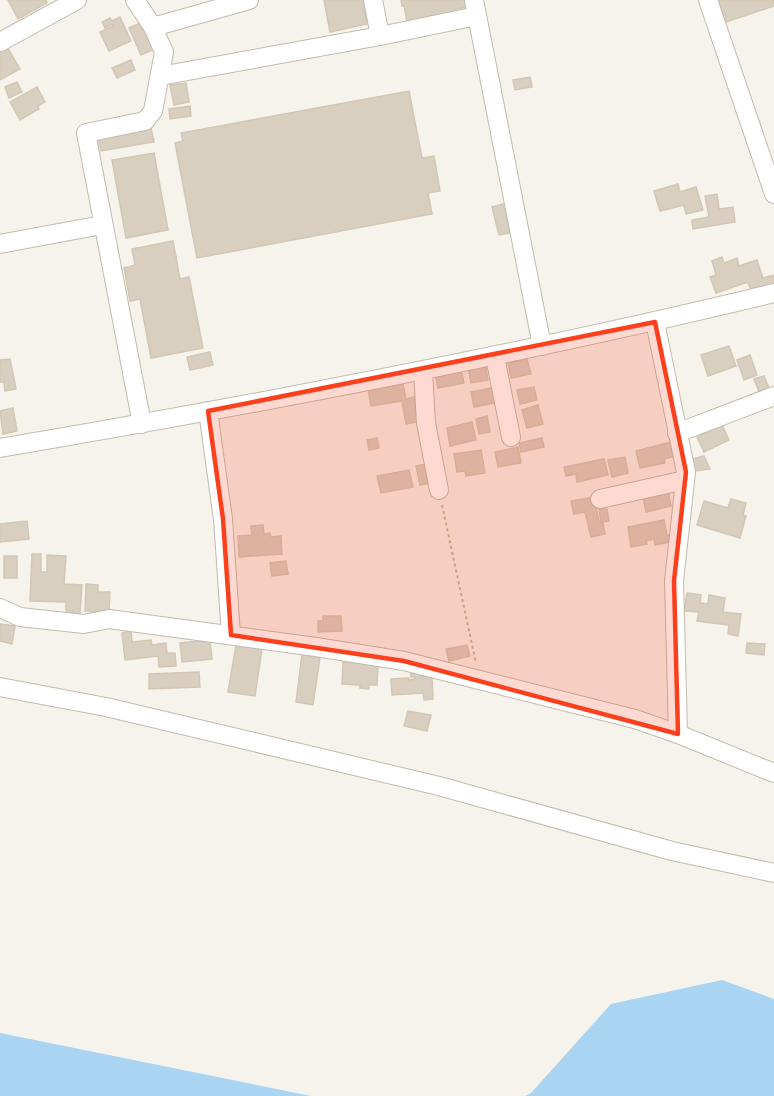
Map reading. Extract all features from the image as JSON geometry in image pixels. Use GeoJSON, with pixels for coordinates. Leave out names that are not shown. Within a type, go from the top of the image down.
{"type":"FeatureCollection","features":[{"type":"Feature","properties":{"kind":"street"},"geometry":{"type":"LineString","coordinates":[[0,42],[77,0]]}},
{"type":"Feature","properties":{"kind":"street"},"geometry":{"type":"LineString","coordinates":[[135,0],[153,27],[164,52],[153,111],[146,121],[86,134],[142,424]]}},
{"type":"Feature","properties":{"kind":"street"},"geometry":{"type":"LineString","coordinates":[[153,27],[249,0]]}},
{"type":"Feature","properties":{"kind":"street"},"geometry":{"type":"LineString","coordinates":[[373,0],[380,36]]}},
{"type":"Feature","properties":{"kind":"street"},"geometry":{"type":"LineString","coordinates":[[708,0],[774,194]]}},
{"type":"Feature","properties":{"kind":"street"},"geometry":{"type":"LineString","coordinates":[[160,76],[380,36],[476,8],[542,346]]}},
{"type":"Feature","properties":{"kind":"street"},"geometry":{"type":"LineString","coordinates":[[0,244],[102,225]]}},
{"type":"Feature","properties":{"kind":"street"},"geometry":{"type":"LineString","coordinates":[[0,448],[142,424],[495,357],[656,322],[774,293]]}},
{"type":"Feature","properties":{"kind":"street"},"geometry":{"type":"LineString","coordinates":[[656,322],[686,472],[674,581],[678,734]]}},
{"type":"Feature","properties":{"kind":"street"},"geometry":{"type":"LineString","coordinates":[[495,357],[511,437]]}},
{"type":"Feature","properties":{"kind":"street"},"geometry":{"type":"LineString","coordinates":[[423,371],[426,423],[439,490]]}},
{"type":"Feature","properties":{"kind":"street"},"geometry":{"type":"LineString","coordinates":[[677,433],[774,396]]}},
{"type":"Feature","properties":{"kind":"street"},"geometry":{"type":"LineString","coordinates":[[208,411],[223,519],[231,635]]}},
{"type":"Feature","properties":{"kind":"street"},"geometry":{"type":"LineString","coordinates":[[600,499],[685,480]]}},
{"type":"Feature","properties":{"kind":"street"},"geometry":{"type":"LineString","coordinates":[[0,608],[20,617],[84,624],[109,619],[404,661],[635,719],[774,773]]}},
{"type":"Feature","properties":{"kind":"street"},"geometry":{"type":"LineString","coordinates":[[0,687],[106,707],[439,786],[672,851],[774,873]]}},
{"type":"Feature","properties":{"kind":"path"},"geometry":{"type":"LineString","coordinates":[[439,490],[480,680]]}},
{"type":"Feature","properties":{"kind":"highlighted area"},"geometry":{"type":"Polygon","coordinates":[[[655,322],[686,472],[674,581],[678,734],[404,661],[231,635],[223,519],[208,411],[655,322]]]}},
{"type":"Feature","properties":{"kind":"water"},"geometry":{"type":"Polygon","coordinates":[[[722,980],[774,999],[774,1096],[525,1096],[531,1093],[611,1004],[722,980]]]}},
{"type":"Feature","properties":{"kind":"water"},"geometry":{"type":"Polygon","coordinates":[[[0,1033],[311,1096],[0,1096],[0,1033]]]}},
{"type":"Feature","properties":{"kind":"building"},"geometry":{"type":"Polygon","coordinates":[[[8,0],[46,0],[47,3],[18,19],[8,0]]]}},
{"type":"Feature","properties":{"kind":"building"},"geometry":{"type":"Polygon","coordinates":[[[324,0],[362,0],[367,24],[330,32],[324,0]]]}},
{"type":"Feature","properties":{"kind":"building"},"geometry":{"type":"Polygon","coordinates":[[[401,0],[467,0],[468,7],[456,9],[456,12],[407,21],[401,0]]]}},
{"type":"Feature","properties":{"kind":"building"},"geometry":{"type":"Polygon","coordinates":[[[718,0],[774,0],[774,6],[726,22],[718,0]]]}},
{"type":"Feature","properties":{"kind":"building"},"geometry":{"type":"Polygon","coordinates":[[[120,17],[131,41],[109,51],[100,32],[113,26],[112,24],[105,28],[102,22],[120,17]]]}},
{"type":"Feature","properties":{"kind":"building"},"geometry":{"type":"Polygon","coordinates":[[[143,22],[157,48],[141,55],[129,28],[143,22]]]}},
{"type":"Feature","properties":{"kind":"building"},"geometry":{"type":"Polygon","coordinates":[[[6,45],[20,69],[0,80],[0,48],[6,45]]]}},
{"type":"Feature","properties":{"kind":"building"},"geometry":{"type":"Polygon","coordinates":[[[131,60],[135,70],[117,78],[112,68],[131,60]]]}},
{"type":"Feature","properties":{"kind":"building"},"geometry":{"type":"Polygon","coordinates":[[[530,77],[532,87],[515,90],[513,80],[530,77]]]}},
{"type":"Feature","properties":{"kind":"building"},"geometry":{"type":"Polygon","coordinates":[[[17,82],[22,92],[9,98],[5,87],[17,82]]]}},
{"type":"Feature","properties":{"kind":"building"},"geometry":{"type":"Polygon","coordinates":[[[186,83],[189,102],[174,105],[170,85],[186,83]]]}},
{"type":"Feature","properties":{"kind":"building"},"geometry":{"type":"Polygon","coordinates":[[[37,87],[45,102],[38,106],[39,109],[20,120],[10,102],[37,87]]]}},
{"type":"Feature","properties":{"kind":"building"},"geometry":{"type":"Polygon","coordinates":[[[409,91],[422,158],[434,156],[440,191],[428,193],[432,214],[197,258],[175,143],[183,141],[181,133],[409,91]]]}},
{"type":"Feature","properties":{"kind":"building"},"geometry":{"type":"Polygon","coordinates":[[[190,106],[191,116],[170,119],[169,109],[190,106]]]}},
{"type":"Feature","properties":{"kind":"building"},"geometry":{"type":"Polygon","coordinates":[[[151,128],[154,142],[101,151],[98,138],[151,128]]]}},
{"type":"Feature","properties":{"kind":"building"},"geometry":{"type":"Polygon","coordinates":[[[154,153],[168,230],[126,238],[112,160],[154,153]]]}},
{"type":"Feature","properties":{"kind":"building"},"geometry":{"type":"Polygon","coordinates":[[[678,184],[680,192],[696,187],[703,210],[686,214],[684,205],[660,211],[654,191],[678,184]]]}},
{"type":"Feature","properties":{"kind":"building"},"geometry":{"type":"Polygon","coordinates":[[[717,194],[719,209],[733,207],[735,222],[693,229],[692,220],[709,217],[705,196],[717,194]]]}},
{"type":"Feature","properties":{"kind":"building"},"geometry":{"type":"Polygon","coordinates":[[[503,204],[510,233],[499,235],[492,207],[503,204]]]}},
{"type":"Feature","properties":{"kind":"building"},"geometry":{"type":"Polygon","coordinates":[[[173,241],[180,279],[189,277],[203,348],[151,358],[140,299],[130,301],[124,268],[135,265],[132,249],[173,241]]]}},
{"type":"Feature","properties":{"kind":"building"},"geometry":{"type":"Polygon","coordinates":[[[722,257],[724,263],[737,258],[739,266],[757,260],[763,278],[774,275],[774,284],[751,291],[748,282],[716,293],[710,277],[716,275],[712,261],[722,257]]]}},
{"type":"Feature","properties":{"kind":"building"},"geometry":{"type":"Polygon","coordinates":[[[729,346],[736,366],[708,376],[701,355],[729,346]]]}},
{"type":"Feature","properties":{"kind":"building"},"geometry":{"type":"Polygon","coordinates":[[[210,352],[213,365],[190,370],[187,357],[210,352]]]}},
{"type":"Feature","properties":{"kind":"building"},"geometry":{"type":"Polygon","coordinates":[[[750,355],[757,375],[744,380],[737,360],[750,355]]]}},
{"type":"Feature","properties":{"kind":"building"},"geometry":{"type":"Polygon","coordinates":[[[10,359],[16,389],[5,391],[4,382],[0,382],[0,360],[10,359]]]}},
{"type":"Feature","properties":{"kind":"building"},"geometry":{"type":"Polygon","coordinates":[[[527,359],[531,374],[511,378],[508,363],[527,359]]]}},
{"type":"Feature","properties":{"kind":"building"},"geometry":{"type":"Polygon","coordinates":[[[485,364],[488,380],[471,383],[468,367],[485,364]]]}},
{"type":"Feature","properties":{"kind":"building"},"geometry":{"type":"Polygon","coordinates":[[[461,369],[464,383],[438,388],[435,374],[461,369]]]}},
{"type":"Feature","properties":{"kind":"building"},"geometry":{"type":"Polygon","coordinates":[[[764,376],[770,390],[760,394],[754,379],[764,376]]]}},
{"type":"Feature","properties":{"kind":"building"},"geometry":{"type":"Polygon","coordinates":[[[403,384],[406,399],[414,397],[418,422],[406,424],[402,401],[371,406],[368,390],[403,384]]]}},
{"type":"Feature","properties":{"kind":"building"},"geometry":{"type":"Polygon","coordinates":[[[534,387],[537,400],[520,404],[517,390],[534,387]]]}},
{"type":"Feature","properties":{"kind":"building"},"geometry":{"type":"Polygon","coordinates":[[[492,388],[495,403],[474,407],[471,392],[492,388]]]}},
{"type":"Feature","properties":{"kind":"building"},"geometry":{"type":"Polygon","coordinates":[[[538,405],[543,424],[527,428],[522,410],[538,405]]]}},
{"type":"Feature","properties":{"kind":"building"},"geometry":{"type":"Polygon","coordinates":[[[13,408],[17,431],[3,434],[0,411],[13,408]]]}},
{"type":"Feature","properties":{"kind":"building"},"geometry":{"type":"Polygon","coordinates":[[[487,416],[490,432],[479,434],[476,419],[487,416]]]}},
{"type":"Feature","properties":{"kind":"building"},"geometry":{"type":"Polygon","coordinates":[[[472,422],[476,440],[450,446],[447,428],[472,422]]]}},
{"type":"Feature","properties":{"kind":"building"},"geometry":{"type":"Polygon","coordinates":[[[722,425],[729,440],[704,452],[697,437],[722,425]]]}},
{"type":"Feature","properties":{"kind":"building"},"geometry":{"type":"Polygon","coordinates":[[[377,438],[379,448],[369,450],[367,440],[377,438]]]}},
{"type":"Feature","properties":{"kind":"building"},"geometry":{"type":"Polygon","coordinates":[[[542,438],[544,447],[521,452],[519,443],[542,438]]]}},
{"type":"Feature","properties":{"kind":"building"},"geometry":{"type":"Polygon","coordinates":[[[671,442],[675,456],[664,459],[665,463],[640,468],[636,451],[671,442]]]}},
{"type":"Feature","properties":{"kind":"building"},"geometry":{"type":"Polygon","coordinates":[[[518,447],[521,463],[498,467],[495,452],[518,447]]]}},
{"type":"Feature","properties":{"kind":"building"},"geometry":{"type":"Polygon","coordinates":[[[481,450],[485,473],[466,476],[465,471],[457,472],[454,454],[481,450]]]}},
{"type":"Feature","properties":{"kind":"building"},"geometry":{"type":"Polygon","coordinates":[[[704,456],[710,469],[695,471],[693,459],[704,456]]]}},
{"type":"Feature","properties":{"kind":"building"},"geometry":{"type":"Polygon","coordinates":[[[625,457],[628,473],[612,477],[608,460],[625,457]]]}},
{"type":"Feature","properties":{"kind":"building"},"geometry":{"type":"Polygon","coordinates":[[[604,459],[608,475],[577,482],[576,474],[566,476],[564,467],[604,459]]]}},
{"type":"Feature","properties":{"kind":"building"},"geometry":{"type":"Polygon","coordinates":[[[431,463],[435,482],[420,485],[416,466],[431,463]]]}},
{"type":"Feature","properties":{"kind":"building"},"geometry":{"type":"Polygon","coordinates":[[[409,470],[413,487],[381,493],[377,476],[409,470]]]}},
{"type":"Feature","properties":{"kind":"building"},"geometry":{"type":"Polygon","coordinates":[[[668,491],[671,506],[646,512],[643,497],[668,491]]]}},
{"type":"Feature","properties":{"kind":"building"},"geometry":{"type":"Polygon","coordinates":[[[594,497],[599,522],[603,523],[605,534],[591,537],[585,512],[574,514],[571,501],[594,497]]]}},
{"type":"Feature","properties":{"kind":"building"},"geometry":{"type":"Polygon","coordinates":[[[731,499],[746,503],[743,515],[746,516],[740,538],[697,525],[704,501],[728,508],[731,499]]]}},
{"type":"Feature","properties":{"kind":"building"},"geometry":{"type":"Polygon","coordinates":[[[607,509],[609,521],[601,522],[599,510],[607,509]]]}},
{"type":"Feature","properties":{"kind":"building"},"geometry":{"type":"Polygon","coordinates":[[[664,520],[667,535],[674,534],[675,541],[655,545],[654,539],[646,541],[647,544],[631,547],[628,527],[664,520]]]}},
{"type":"Feature","properties":{"kind":"building"},"geometry":{"type":"Polygon","coordinates":[[[27,521],[29,539],[0,542],[0,524],[27,521]]]}},
{"type":"Feature","properties":{"kind":"building"},"geometry":{"type":"Polygon","coordinates":[[[263,525],[264,534],[270,533],[271,537],[281,536],[282,554],[239,557],[238,536],[252,535],[251,526],[263,525]]]}},
{"type":"Feature","properties":{"kind":"building"},"geometry":{"type":"Polygon","coordinates":[[[32,554],[41,554],[41,572],[47,572],[47,555],[66,556],[64,584],[82,585],[80,613],[66,612],[66,602],[30,601],[32,554]]]}},
{"type":"Feature","properties":{"kind":"building"},"geometry":{"type":"Polygon","coordinates":[[[4,556],[17,556],[17,578],[4,578],[4,556]]]}},
{"type":"Feature","properties":{"kind":"building"},"geometry":{"type":"Polygon","coordinates":[[[286,561],[288,574],[272,576],[270,563],[286,561]]]}},
{"type":"Feature","properties":{"kind":"building"},"geometry":{"type":"Polygon","coordinates":[[[86,584],[98,585],[98,592],[110,592],[109,612],[85,611],[86,584]]]}},
{"type":"Feature","properties":{"kind":"building"},"geometry":{"type":"Polygon","coordinates":[[[687,593],[701,595],[700,603],[708,604],[709,595],[725,598],[723,612],[741,614],[738,636],[728,634],[729,625],[697,621],[699,612],[684,611],[687,593]]]}},
{"type":"Feature","properties":{"kind":"building"},"geometry":{"type":"Polygon","coordinates":[[[323,616],[341,616],[342,631],[318,632],[318,621],[323,621],[323,616]]]}},
{"type":"Feature","properties":{"kind":"building"},"geometry":{"type":"Polygon","coordinates":[[[0,624],[15,626],[12,644],[0,641],[0,624]]]}},
{"type":"Feature","properties":{"kind":"building"},"geometry":{"type":"Polygon","coordinates":[[[131,631],[132,642],[151,640],[152,645],[166,643],[167,653],[175,653],[176,666],[159,667],[158,656],[125,660],[122,633],[131,631]]]}},
{"type":"Feature","properties":{"kind":"building"},"geometry":{"type":"Polygon","coordinates":[[[210,640],[212,659],[182,662],[180,643],[210,640]]]}},
{"type":"Feature","properties":{"kind":"building"},"geometry":{"type":"Polygon","coordinates":[[[747,643],[765,644],[764,655],[746,653],[747,643]]]}},
{"type":"Feature","properties":{"kind":"building"},"geometry":{"type":"Polygon","coordinates":[[[236,645],[262,649],[255,696],[228,692],[236,645]]]}},
{"type":"Feature","properties":{"kind":"building"},"geometry":{"type":"Polygon","coordinates":[[[467,645],[470,656],[449,661],[446,649],[467,645]]]}},
{"type":"Feature","properties":{"kind":"building"},"geometry":{"type":"Polygon","coordinates":[[[302,654],[320,657],[313,705],[296,702],[302,654]]]}},
{"type":"Feature","properties":{"kind":"building"},"geometry":{"type":"Polygon","coordinates":[[[343,662],[378,664],[377,685],[369,685],[369,689],[360,688],[360,685],[342,684],[343,662]]]}},
{"type":"Feature","properties":{"kind":"building"},"geometry":{"type":"Polygon","coordinates":[[[410,670],[421,671],[421,677],[432,676],[433,699],[424,700],[423,693],[392,695],[391,679],[415,679],[411,677],[410,670]]]}},
{"type":"Feature","properties":{"kind":"building"},"geometry":{"type":"Polygon","coordinates":[[[199,672],[200,687],[149,689],[149,674],[199,672]]]}},
{"type":"Feature","properties":{"kind":"building"},"geometry":{"type":"Polygon","coordinates":[[[408,711],[431,715],[427,731],[404,726],[408,711]]]}}]}
